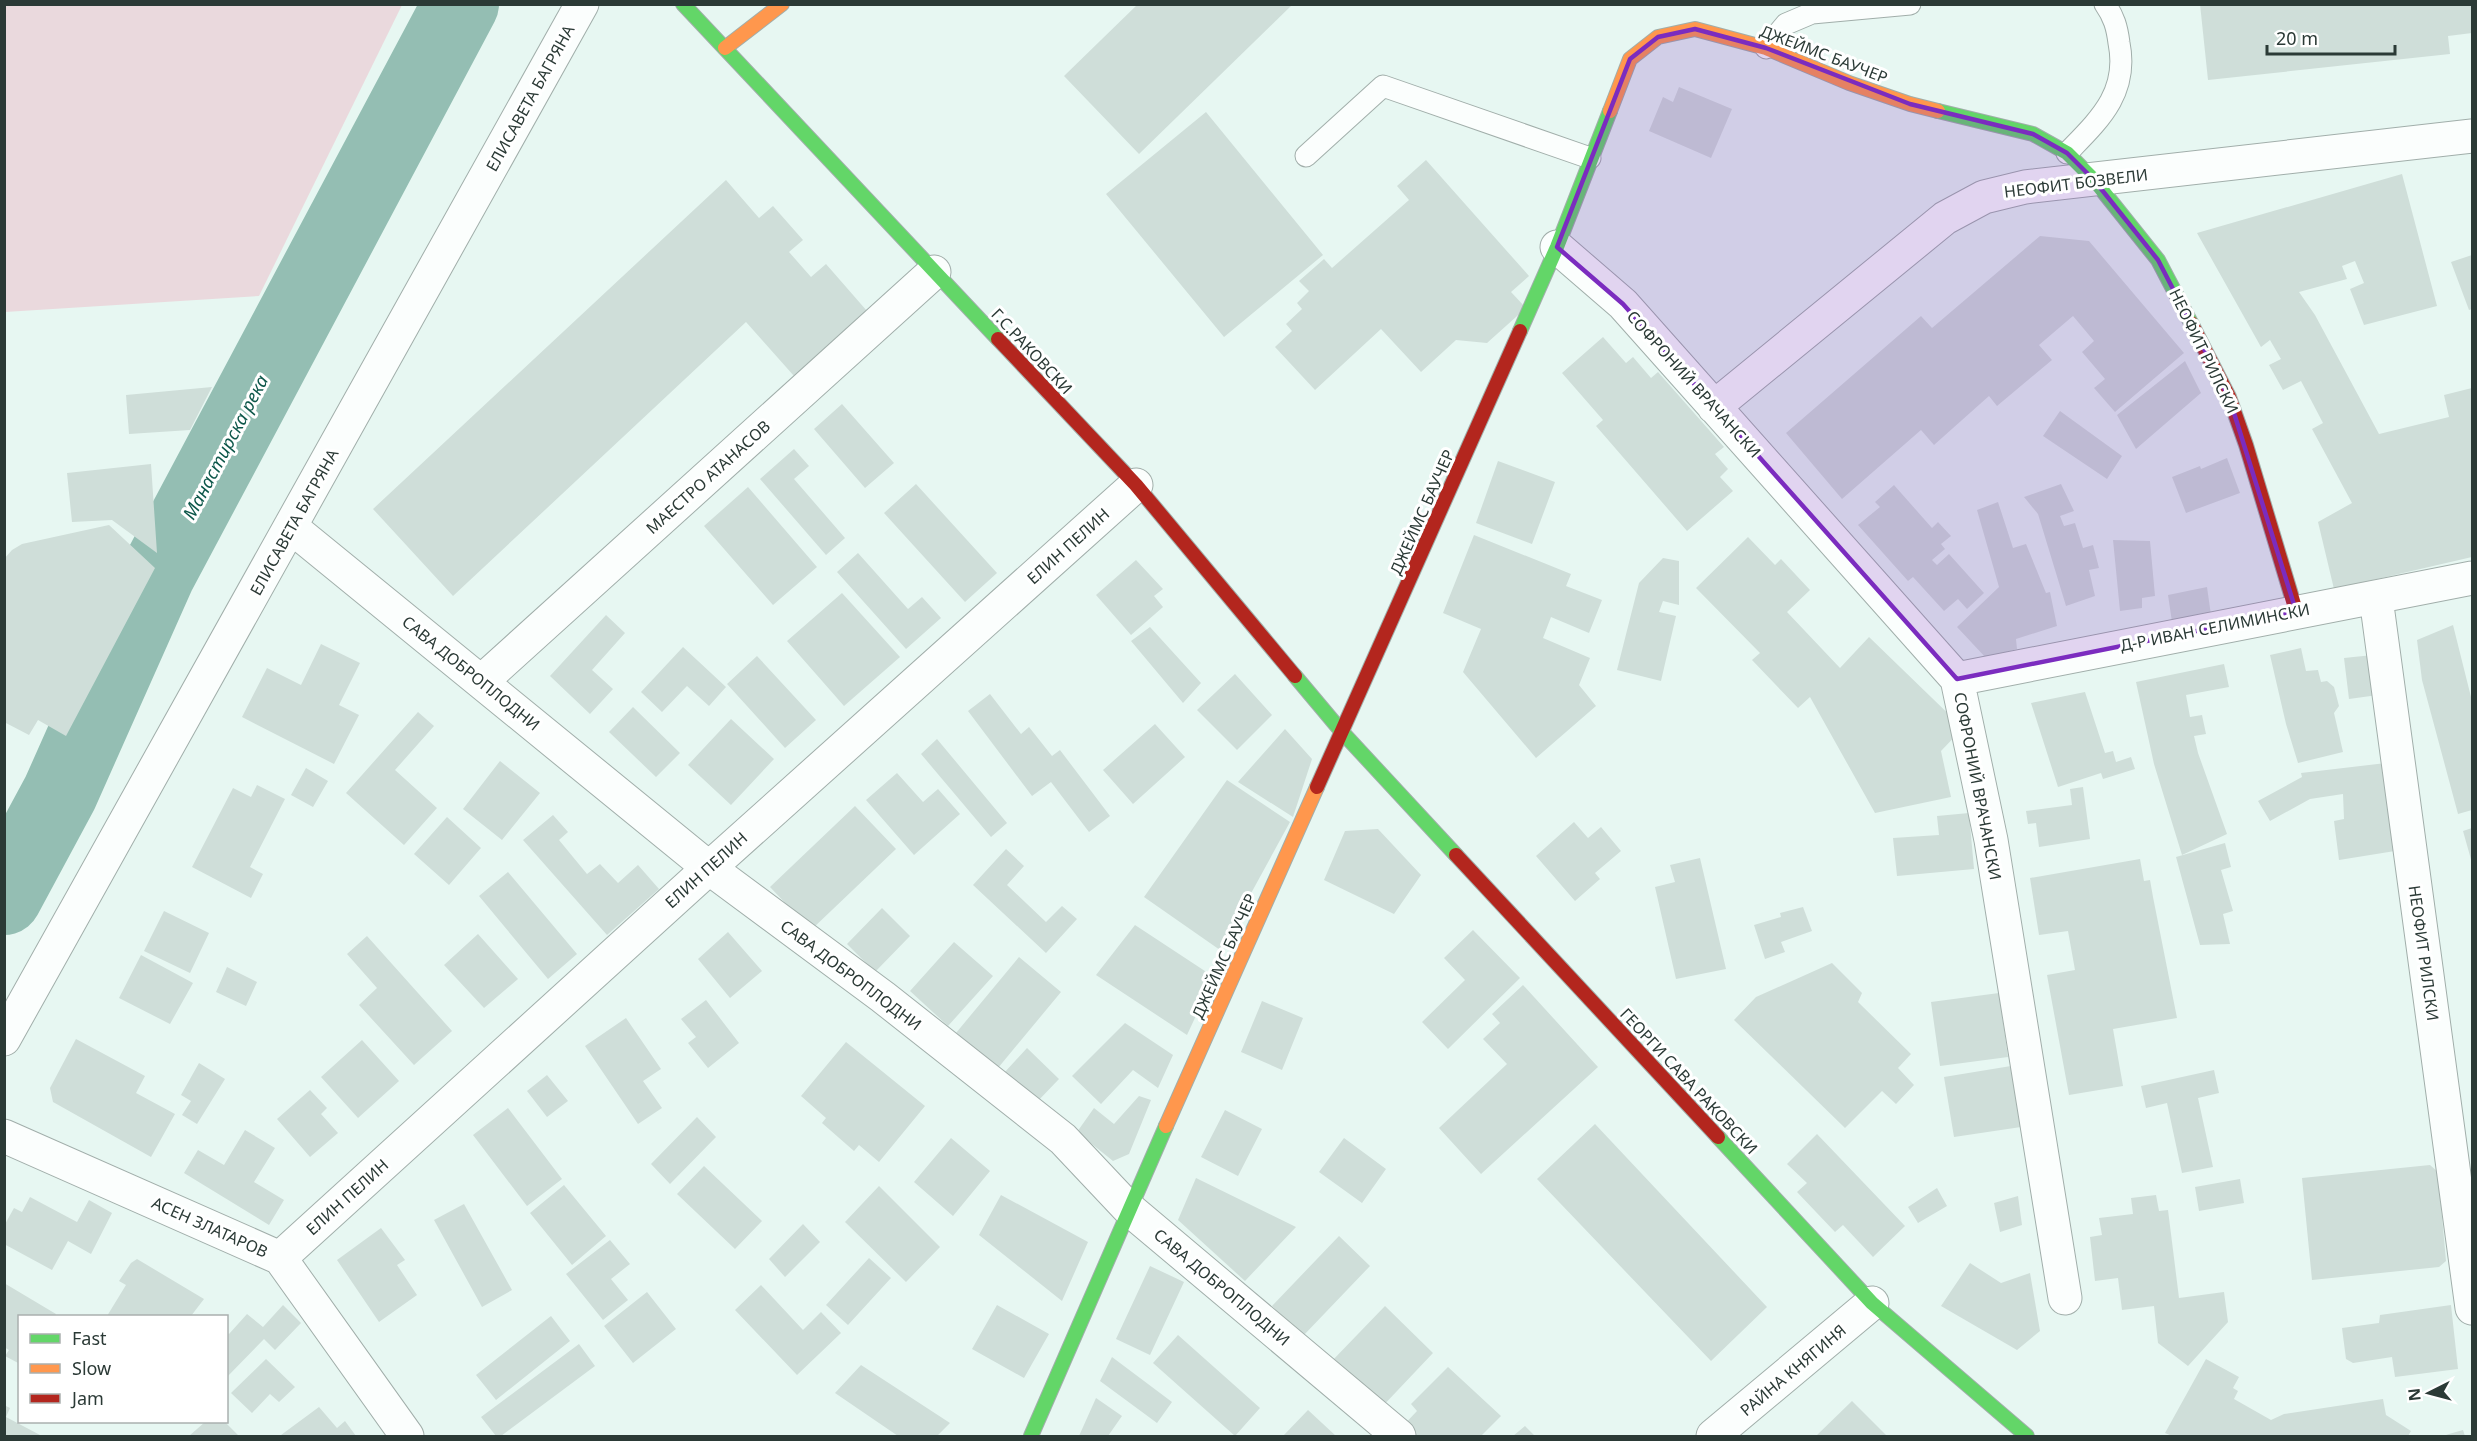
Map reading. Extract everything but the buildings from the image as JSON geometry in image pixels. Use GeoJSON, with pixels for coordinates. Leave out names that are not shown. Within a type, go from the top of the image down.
{"type":"FeatureCollection","features":[{"type":"Feature","properties":{"kind":"street","name":"ЕЛИСАВЕТА БАГРЯНА"},"geometry":{"type":"LineString","coordinates":[[4,1039],[582,4]]}},
{"type":"Feature","properties":{"kind":"street","name":"Г.С.РАКОВСКИ"},"geometry":{"type":"LineString","coordinates":[[684,4],[1136,485],[1342,732]]}},
{"type":"Feature","properties":{"kind":"street"},"geometry":{"type":"LineString","coordinates":[[725,48],[782,4]]}},
{"type":"Feature","properties":{"kind":"street","name":"ДЖЕЙМС БАУЧЕР"},"geometry":{"type":"LineString","coordinates":[[1031,1437],[1129,1209],[1557,247],[1630,59],[1658,37],[1695,29],[1766,48],[1849,83],[1900,100],[2032,134],[2067,153],[2094,180]]}},
{"type":"Feature","properties":{"kind":"street","name":"НЕОФИТ БОЗВЕЛИ"},"geometry":{"type":"LineString","coordinates":[[1714,406],[1945,218],[1984,197],[2025,187],[2472,136]]}},
{"type":"Feature","properties":{"kind":"street","name":"НЕОФИТ РИЛСКИ"},"geometry":{"type":"LineString","coordinates":[[2094,180],[2158,260],[2229,397],[2246,445],[2296,611]]}},
{"type":"Feature","properties":{"kind":"street","name":"СОФРОНИЙ ВРАЧАНСКИ"},"geometry":{"type":"LineString","coordinates":[[1557,247],[1623,304],[1957,679],[1991,840],[2065,1298]]}},
{"type":"Feature","properties":{"kind":"street","name":"МАЕСТРО АТАНАСОВ"},"geometry":{"type":"LineString","coordinates":[[482,681],[934,272]]}},
{"type":"Feature","properties":{"kind":"street","name":"ЕЛИН ПЕЛИН"},"geometry":{"type":"LineString","coordinates":[[280,1258],[709,868],[1136,485]]}},
{"type":"Feature","properties":{"kind":"street","name":"САВА ДОБРОПЛОДНИ"},"geometry":{"type":"LineString","coordinates":[[291,526],[709,868],[883,997],[1054,1132],[1129,1209],[1400,1437]]}},
{"type":"Feature","properties":{"kind":"street","name":"Д-Р ИВАН СЕЛИМИНСКИ"},"geometry":{"type":"LineString","coordinates":[[1957,679],[2472,578]]}},
{"type":"Feature","properties":{"kind":"street","name":"НЕОФИТ РИЛСКИ"},"geometry":{"type":"LineString","coordinates":[[2376,598],[2472,1308]]}},
{"type":"Feature","properties":{"kind":"street","name":"ГЕОРГИ САВА РАКОВСКИ"},"geometry":{"type":"LineString","coordinates":[[1342,732],[1872,1303],[2027,1437]]}},
{"type":"Feature","properties":{"kind":"street","name":"АСЕН ЗЛАТАРОВ"},"geometry":{"type":"LineString","coordinates":[[4,1136],[280,1258],[405,1436]]}},
{"type":"Feature","properties":{"kind":"street","name":"РАЙНА КНЯГИНЯ"},"geometry":{"type":"LineString","coordinates":[[1713,1437],[1872,1303]]}},
{"type":"Feature","properties":{"kind":"lane"},"geometry":{"type":"LineString","coordinates":[[1766,48],[1786,24],[1812,13],[1910,4]]}},
{"type":"Feature","properties":{"kind":"lane"},"geometry":{"type":"LineString","coordinates":[[2067,153],[2103,115],[2120,83],[2121,51],[2115,17],[2105,4]]}},
{"type":"Feature","properties":{"kind":"lane"},"geometry":{"type":"LineString","coordinates":[[1306,156],[1383,86],[1590,158]]}},
{"type":"Feature","properties":{"kind":"highlighted area"},"geometry":{"type":"Polygon","coordinates":[[[1695,29],[1766,48],[1910,104],[2033,134],[2067,153],[2094,180],[2158,260],[2229,397],[2296,611],[1957,679],[1623,304],[1557,247],[1630,59],[1658,37],[1695,29]]]}},
{"type":"Feature","properties":{"kind":"shaded area"},"geometry":{"type":"Polygon","coordinates":[[[5,4],[402,5],[259,296],[5,312],[5,4]]]}},
{"type":"Feature","properties":{"kind":"waterway","name":"Манастирска река"},"geometry":{"type":"LineString","coordinates":[[4,897],[60,793],[157,575],[461,4]]}},
{"type":"Feature","properties":{"kind":"traffic: fast"},"geometry":{"type":"LineString","coordinates":[[683,4],[998,339]]}},
{"type":"Feature","properties":{"kind":"traffic: fast"},"geometry":{"type":"LineString","coordinates":[[1520,331],[1557,247],[1610,111]]}},
{"type":"Feature","properties":{"kind":"traffic: fast"},"geometry":{"type":"LineString","coordinates":[[1938,111],[2033,134],[2067,153],[2094,180],[2158,260],[2191,323]]}},
{"type":"Feature","properties":{"kind":"traffic: fast"},"geometry":{"type":"LineString","coordinates":[[1295,676],[1342,732],[1456,855]]}},
{"type":"Feature","properties":{"kind":"traffic: fast"},"geometry":{"type":"LineString","coordinates":[[1031,1436],[1166,1126]]}},
{"type":"Feature","properties":{"kind":"traffic: fast"},"geometry":{"type":"LineString","coordinates":[[1718,1137],[1872,1303],[2027,1436]]}},
{"type":"Feature","properties":{"kind":"traffic: slow"},"geometry":{"type":"LineString","coordinates":[[725,48],[782,4]]}},
{"type":"Feature","properties":{"kind":"traffic: slow"},"geometry":{"type":"LineString","coordinates":[[1610,111],[1630,59],[1658,37],[1695,29],[1766,48],[1849,83],[1938,111]]}},
{"type":"Feature","properties":{"kind":"traffic: slow"},"geometry":{"type":"LineString","coordinates":[[1166,1126],[1317,787]]}},
{"type":"Feature","properties":{"kind":"traffic: jam"},"geometry":{"type":"LineString","coordinates":[[2191,323],[2229,397],[2246,445],[2296,611]]}},
{"type":"Feature","properties":{"kind":"traffic: jam"},"geometry":{"type":"LineString","coordinates":[[1317,787],[1520,331]]}},
{"type":"Feature","properties":{"kind":"traffic: jam"},"geometry":{"type":"LineString","coordinates":[[998,339],[1136,485],[1295,676]]}},
{"type":"Feature","properties":{"kind":"traffic: jam"},"geometry":{"type":"LineString","coordinates":[[1456,855],[1718,1137]]}}]}
